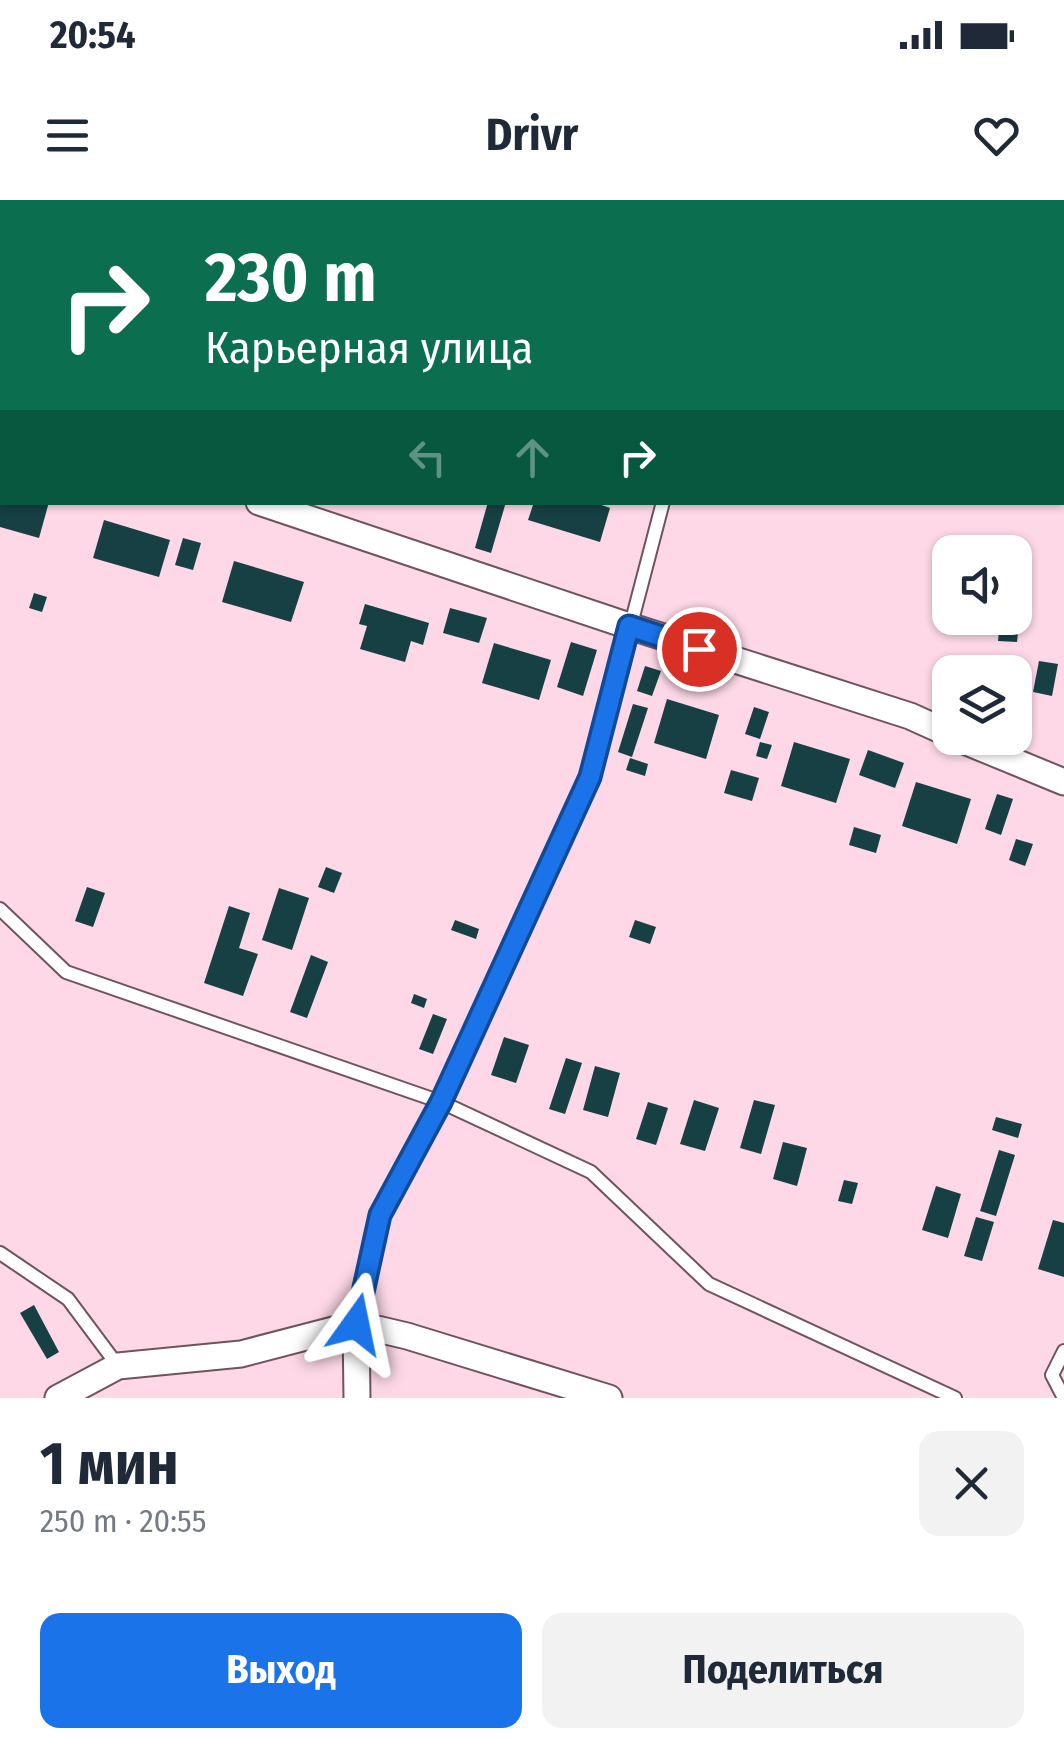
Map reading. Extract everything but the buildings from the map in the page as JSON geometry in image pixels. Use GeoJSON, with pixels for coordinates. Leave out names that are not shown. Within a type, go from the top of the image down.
{"type":"FeatureCollection","features":[{"type":"Feature","properties":{"kind":"street"},"geometry":{"type":"LineString","coordinates":[[268,505],[932,726]]}},
{"type":"Feature","properties":{"kind":"street"},"geometry":{"type":"LineString","coordinates":[[999,755],[1064,782]]}},
{"type":"Feature","properties":{"kind":"street"},"geometry":{"type":"LineString","coordinates":[[356,1324],[357,1398]]}},
{"type":"Feature","properties":{"kind":"street"},"geometry":{"type":"LineString","coordinates":[[58,1398],[118,1366],[242,1354],[356,1324],[408,1336],[609,1398]]}},
{"type":"Feature","properties":{"kind":"lane"},"geometry":{"type":"LineString","coordinates":[[356,1324],[380,1215],[441,1102],[590,777],[662,505]]}},
{"type":"Feature","properties":{"kind":"lane"},"geometry":{"type":"LineString","coordinates":[[0,910],[66,972],[441,1102],[591,1172],[709,1284],[955,1398]]}},
{"type":"Feature","properties":{"kind":"lane"},"geometry":{"type":"LineString","coordinates":[[0,1253],[68,1299],[118,1366]]}},
{"type":"Feature","properties":{"kind":"lane"},"geometry":{"type":"LineString","coordinates":[[1064,1351],[1052,1375],[1064,1398]]}},
{"type":"Feature","properties":{"kind":"route"},"geometry":{"type":"LineString","coordinates":[[356,1324],[380,1215],[441,1102],[590,777],[629,626],[699,649]]}}]}
